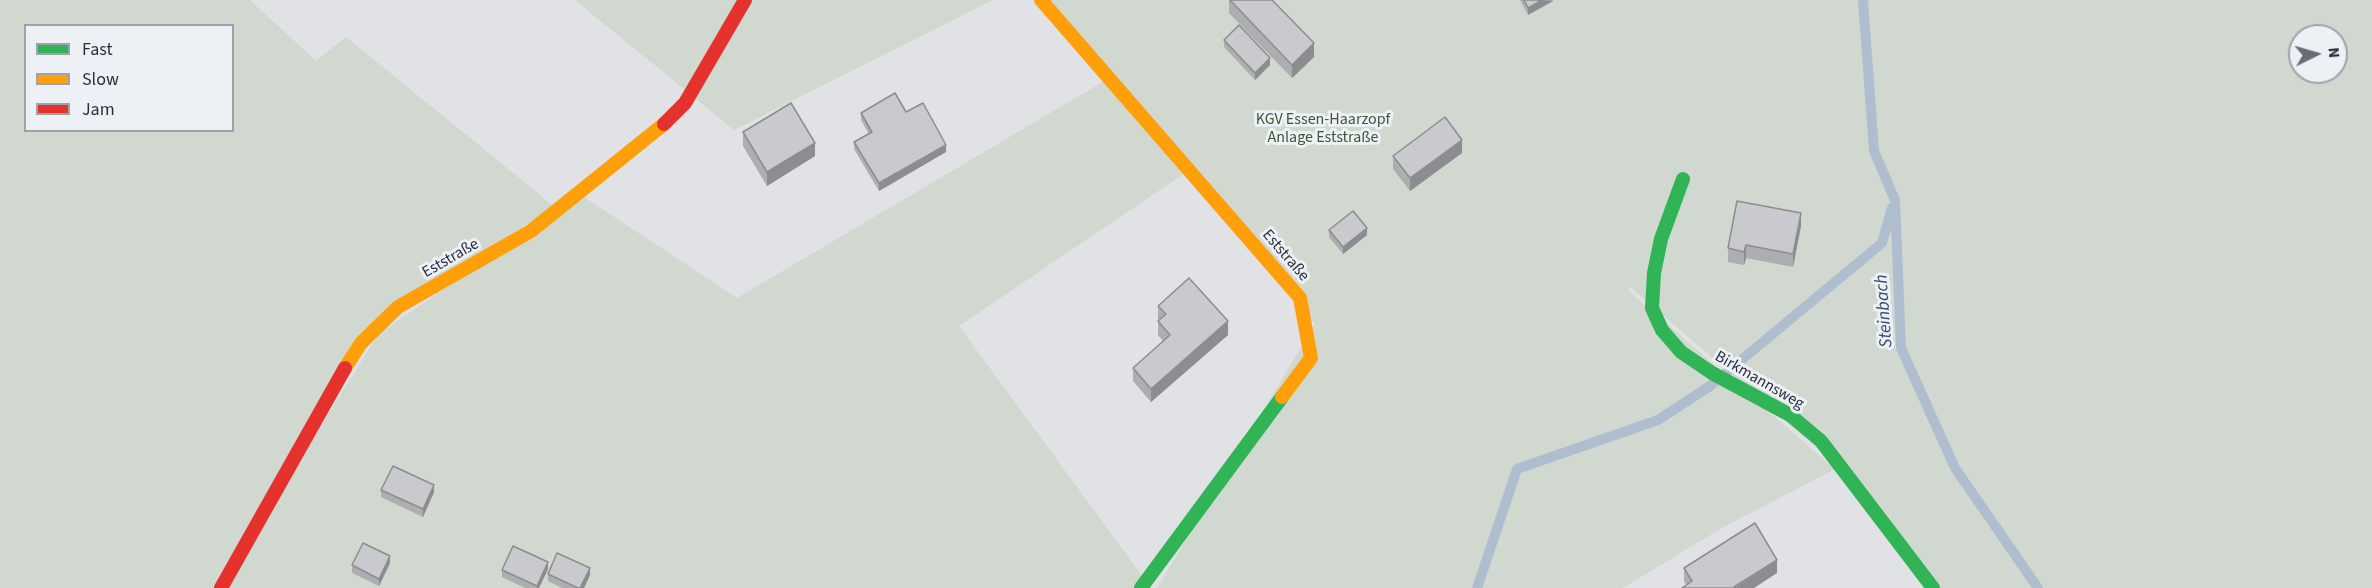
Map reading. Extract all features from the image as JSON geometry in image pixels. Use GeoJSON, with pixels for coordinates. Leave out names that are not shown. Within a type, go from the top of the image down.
{"type":"FeatureCollection","features":[{"type":"Feature","properties":{"kind":"street","name":"Eststraße"},"geometry":{"type":"LineString","coordinates":[[221,588],[308,431],[361,343],[398,307],[531,231],[654,135],[685,103],[724,40],[745,0]]}},
{"type":"Feature","properties":{"kind":"street","name":"Eststraße"},"geometry":{"type":"LineString","coordinates":[[1041,0],[1300,298],[1311,358],[1141,588]]}},
{"type":"Feature","properties":{"kind":"street","name":"Birkmannsweg"},"geometry":{"type":"LineString","coordinates":[[1683,178],[1661,239],[1654,273],[1652,308],[1662,330],[1681,352],[1712,373],[1790,415],[1821,441],[1933,588]]}},
{"type":"Feature","properties":{"kind":"green space"},"geometry":{"type":"Polygon","coordinates":[[[0,0],[250,0],[316,61],[346,37],[555,207],[396,306],[219,588],[0,588],[0,0]]]}},
{"type":"Feature","properties":{"kind":"green space"},"geometry":{"type":"Polygon","coordinates":[[[575,0],[993,0],[734,130],[575,0]]]}},
{"type":"Feature","properties":{"kind":"green space","name":"KGV Essen-Haarzopf Anlage Eststraße"},"geometry":{"type":"Polygon","coordinates":[[[1042,0],[2372,0],[2372,588],[1933,588],[1840,468],[1629,286],[1629,291],[1835,469],[1722,528],[1623,588],[1157,588],[1315,324],[1042,0]]]}},
{"type":"Feature","properties":{"kind":"green space"},"geometry":{"type":"Polygon","coordinates":[[[1106,80],[1185,173],[959,326],[1151,588],[225,588],[364,344],[581,195],[737,298],[1106,80]]]}},
{"type":"Feature","properties":{"kind":"building"},"geometry":{"type":"Polygon","coordinates":[[[1230,0],[1272,0],[1314,43],[1292,65],[1230,0]]]}},
{"type":"Feature","properties":{"kind":"building"},"geometry":{"type":"Polygon","coordinates":[[[1524,0],[1542,0],[1528,8],[1524,0]]]}},
{"type":"Feature","properties":{"kind":"building"},"geometry":{"type":"Polygon","coordinates":[[[1239,25],[1270,58],[1255,73],[1224,40],[1239,25]]]}},
{"type":"Feature","properties":{"kind":"building"},"geometry":{"type":"Polygon","coordinates":[[[895,93],[906,112],[923,103],[946,145],[879,183],[854,142],[872,132],[861,113],[895,93]]]}},
{"type":"Feature","properties":{"kind":"building"},"geometry":{"type":"Polygon","coordinates":[[[791,103],[815,143],[767,172],[743,132],[791,103]]]}},
{"type":"Feature","properties":{"kind":"building"},"geometry":{"type":"Polygon","coordinates":[[[1445,117],[1462,140],[1410,178],[1393,156],[1445,117]]]}},
{"type":"Feature","properties":{"kind":"building"},"geometry":{"type":"Polygon","coordinates":[[[1737,201],[1801,213],[1793,254],[1746,245],[1744,252],[1728,248],[1737,201]]]}},
{"type":"Feature","properties":{"kind":"building"},"geometry":{"type":"Polygon","coordinates":[[[1353,211],[1367,228],[1343,247],[1329,230],[1353,211]]]}},
{"type":"Feature","properties":{"kind":"building"},"geometry":{"type":"Polygon","coordinates":[[[1189,278],[1228,321],[1151,389],[1133,368],[1170,335],[1158,321],[1166,314],[1158,306],[1189,278]]]}},
{"type":"Feature","properties":{"kind":"building"},"geometry":{"type":"Polygon","coordinates":[[[393,466],[434,485],[423,509],[381,490],[393,466]]]}},
{"type":"Feature","properties":{"kind":"building"},"geometry":{"type":"Polygon","coordinates":[[[1755,523],[1777,560],[1734,588],[1682,588],[1692,581],[1684,568],[1755,523]]]}},
{"type":"Feature","properties":{"kind":"building"},"geometry":{"type":"Polygon","coordinates":[[[363,543],[390,556],[379,579],[352,565],[363,543]]]}},
{"type":"Feature","properties":{"kind":"building"},"geometry":{"type":"Polygon","coordinates":[[[513,546],[548,562],[537,586],[502,570],[513,546]]]}},
{"type":"Feature","properties":{"kind":"building"},"geometry":{"type":"Polygon","coordinates":[[[557,553],[590,568],[580,588],[548,574],[557,553]]]}},
{"type":"Feature","properties":{"kind":"waterway","name":"Steinbach"},"geometry":{"type":"LineString","coordinates":[[1863,0],[1874,151],[1895,200],[1901,348],[1955,468],[2038,588]]}},
{"type":"Feature","properties":{"kind":"waterway"},"geometry":{"type":"LineString","coordinates":[[1477,588],[1517,469],[1658,420],[1710,386],[1882,243],[1892,208]]}},
{"type":"Feature","properties":{"kind":"traffic: fast"},"geometry":{"type":"LineString","coordinates":[[1683,179],[1661,239],[1654,273],[1652,308],[1662,330],[1681,352],[1712,373],[1790,415],[1821,441],[1933,588]]}},
{"type":"Feature","properties":{"kind":"traffic: fast"},"geometry":{"type":"LineString","coordinates":[[1141,588],[1282,397]]}},
{"type":"Feature","properties":{"kind":"traffic: slow"},"geometry":{"type":"LineString","coordinates":[[1041,0],[1300,298],[1311,358],[1282,397]]}},
{"type":"Feature","properties":{"kind":"traffic: slow"},"geometry":{"type":"LineString","coordinates":[[345,368],[361,343],[398,307],[531,231],[664,124]]}},
{"type":"Feature","properties":{"kind":"traffic: jam"},"geometry":{"type":"LineString","coordinates":[[664,124],[685,103],[745,0]]}},
{"type":"Feature","properties":{"kind":"traffic: jam"},"geometry":{"type":"LineString","coordinates":[[221,588],[345,368]]}}]}
